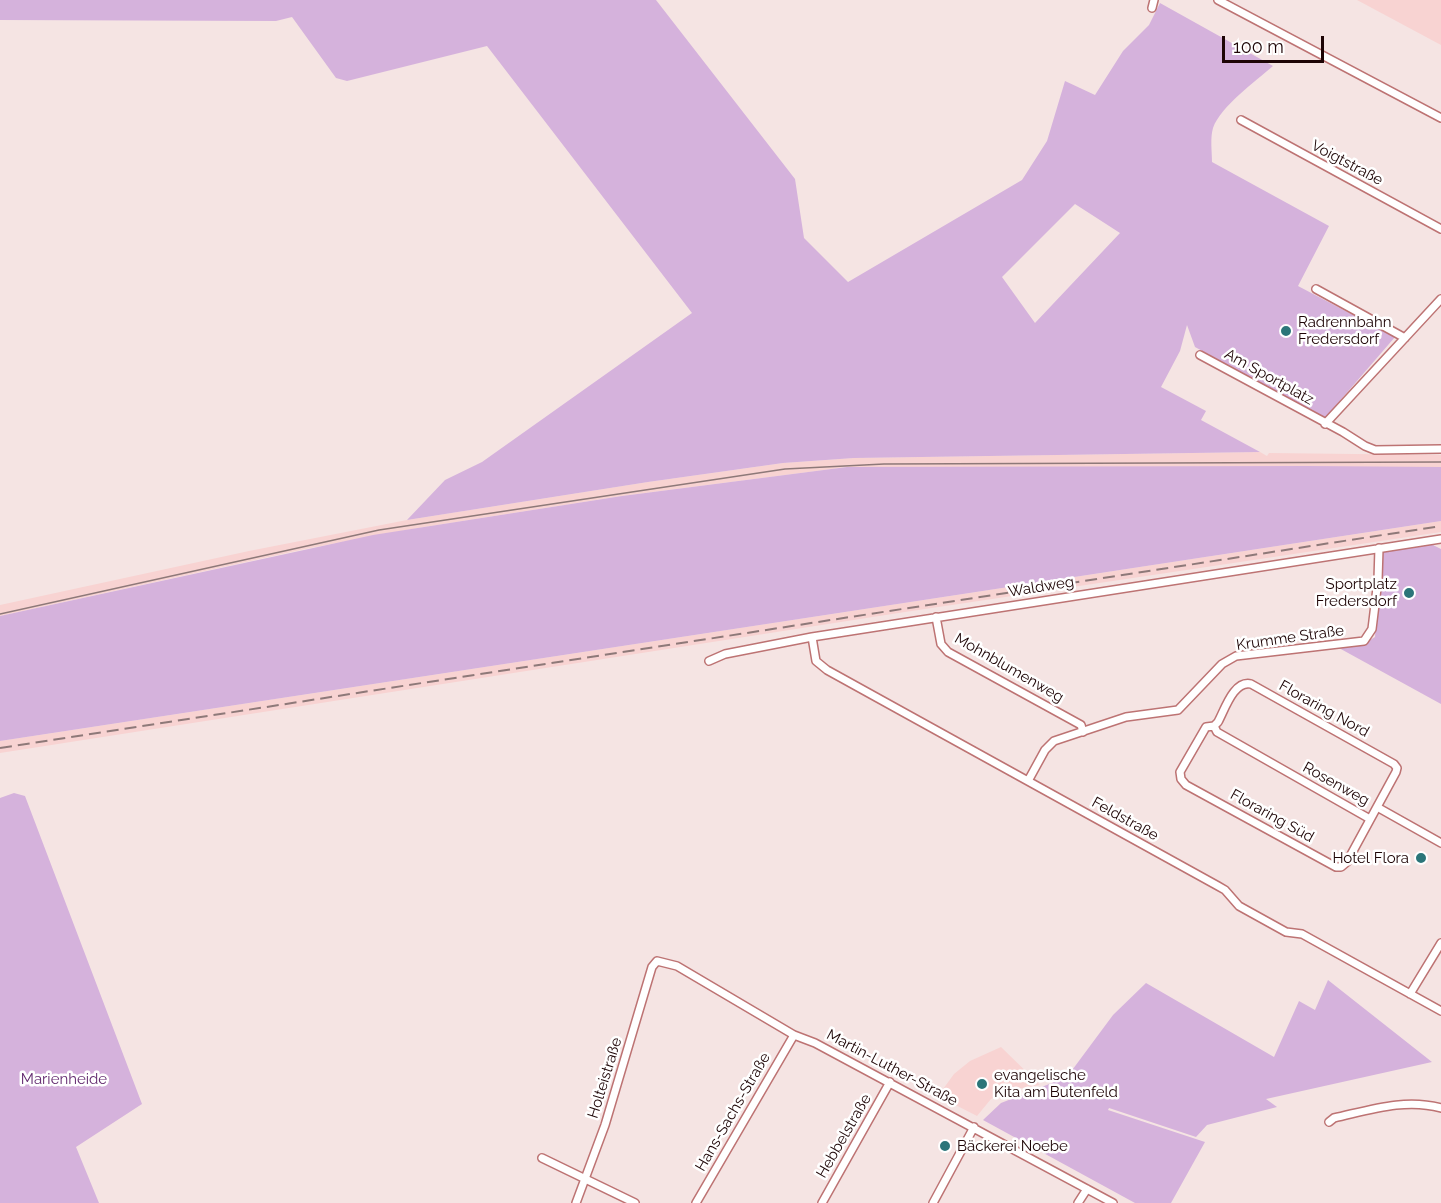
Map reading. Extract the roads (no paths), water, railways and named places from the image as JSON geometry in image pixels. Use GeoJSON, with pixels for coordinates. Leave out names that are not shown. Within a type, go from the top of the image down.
{"type":"FeatureCollection","features":[{"type":"Feature","properties":{"kind":"street"},"geometry":{"type":"LineString","coordinates":[[1152,8],[1154,0]]}},
{"type":"Feature","properties":{"kind":"street"},"geometry":{"type":"LineString","coordinates":[[1218,0],[1441,118]]}},
{"type":"Feature","properties":{"kind":"street","name":"Voigtstraße"},"geometry":{"type":"LineString","coordinates":[[1241,120],[1441,229]]}},
{"type":"Feature","properties":{"kind":"street"},"geometry":{"type":"LineString","coordinates":[[1316,289],[1405,338]]}},
{"type":"Feature","properties":{"kind":"street"},"geometry":{"type":"LineString","coordinates":[[1325,424],[1441,299]]}},
{"type":"Feature","properties":{"kind":"street","name":"Am Sportplatz"},"geometry":{"type":"LineString","coordinates":[[1200,355],[1375,450],[1441,449]]}},
{"type":"Feature","properties":{"kind":"street","name":"Waldweg"},"geometry":{"type":"LineString","coordinates":[[709,661],[725,654],[812,637],[1441,539]]}},
{"type":"Feature","properties":{"kind":"street","name":"Krumme Straße"},"geometry":{"type":"LineString","coordinates":[[1028,781],[1049,745],[1062,737],[1126,717],[1178,710],[1222,664],[1236,656],[1364,640],[1372,629],[1379,548]]}},
{"type":"Feature","properties":{"kind":"street","name":"Mohnblumenweg"},"geometry":{"type":"LineString","coordinates":[[936,617],[941,644],[948,652],[1081,725],[1083,732]]}},
{"type":"Feature","properties":{"kind":"street","name":"Feldstraße"},"geometry":{"type":"LineString","coordinates":[[812,637],[818,665],[1225,890],[1239,906],[1286,932],[1302,934],[1441,1011]]}},
{"type":"Feature","properties":{"kind":"street","name":"Floraring Nord"},"geometry":{"type":"LineString","coordinates":[[1210,727],[1218,722],[1238,686],[1245,682],[1251,684],[1394,764],[1397,768],[1396,772],[1377,807]]}},
{"type":"Feature","properties":{"kind":"street","name":"Rosenweg"},"geometry":{"type":"LineString","coordinates":[[1210,727],[1370,819]]}},
{"type":"Feature","properties":{"kind":"street","name":"Floraring Süd"},"geometry":{"type":"LineString","coordinates":[[1210,727],[1180,772],[1186,784],[1336,867],[1341,867],[1347,862],[1377,807]]}},
{"type":"Feature","properties":{"kind":"street"},"geometry":{"type":"LineString","coordinates":[[1377,807],[1441,843]]}},
{"type":"Feature","properties":{"kind":"street"},"geometry":{"type":"LineString","coordinates":[[1410,994],[1441,943]]}},
{"type":"Feature","properties":{"kind":"street","name":"Martin-Luther-Straße"},"geometry":{"type":"LineString","coordinates":[[657,961],[677,966],[794,1035],[815,1043],[1113,1203]]}},
{"type":"Feature","properties":{"kind":"street","name":"Holteistraße"},"geometry":{"type":"LineString","coordinates":[[576,1203],[586,1180],[628,1052],[652,967],[657,961]]}},
{"type":"Feature","properties":{"kind":"street","name":"Hans-Sachs-Straße"},"geometry":{"type":"LineString","coordinates":[[696,1203],[794,1035]]}},
{"type":"Feature","properties":{"kind":"street","name":"Hebbelstraße"},"geometry":{"type":"LineString","coordinates":[[822,1203],[890,1083]]}},
{"type":"Feature","properties":{"kind":"street"},"geometry":{"type":"LineString","coordinates":[[1329,1122],[1334,1118],[1392,1105],[1422,1105],[1441,1108]]}},
{"type":"Feature","properties":{"kind":"street"},"geometry":{"type":"LineString","coordinates":[[933,1203],[974,1127]]}},
{"type":"Feature","properties":{"kind":"street"},"geometry":{"type":"LineString","coordinates":[[542,1158],[635,1203]]}},
{"type":"Feature","properties":{"kind":"street"},"geometry":{"type":"LineString","coordinates":[[1078,1203],[1087,1189]]}},
{"type":"Feature","properties":{"kind":"tram line"},"geometry":{"type":"LineString","coordinates":[[0,614],[379,530],[785,469],[884,464],[1441,462]]}},
{"type":"Feature","properties":{"kind":"railway"},"geometry":{"type":"LineString","coordinates":[[0,748],[1441,526]]}},
{"type":"Feature","properties":{"kind":"place","name":"Radrennbahn Fredersdorf"},"geometry":{"type":"Point","coordinates":[1286,331]}},
{"type":"Feature","properties":{"kind":"place","name":"Sportplatz Fredersdorf"},"geometry":{"type":"Point","coordinates":[1409,593]}},
{"type":"Feature","properties":{"kind":"place","name":"Hotel Flora"},"geometry":{"type":"Point","coordinates":[1421,858]}},
{"type":"Feature","properties":{"kind":"place","name":"evangelische Kita am Butenfeld"},"geometry":{"type":"Point","coordinates":[982,1084]}},
{"type":"Feature","properties":{"kind":"place","name":"Bäckerei Noebe"},"geometry":{"type":"Point","coordinates":[945,1146]}},
{"type":"Feature","properties":{"kind":"park label","name":"Marienheide"},"geometry":{"type":"Point","coordinates":[64,1079]}}]}
